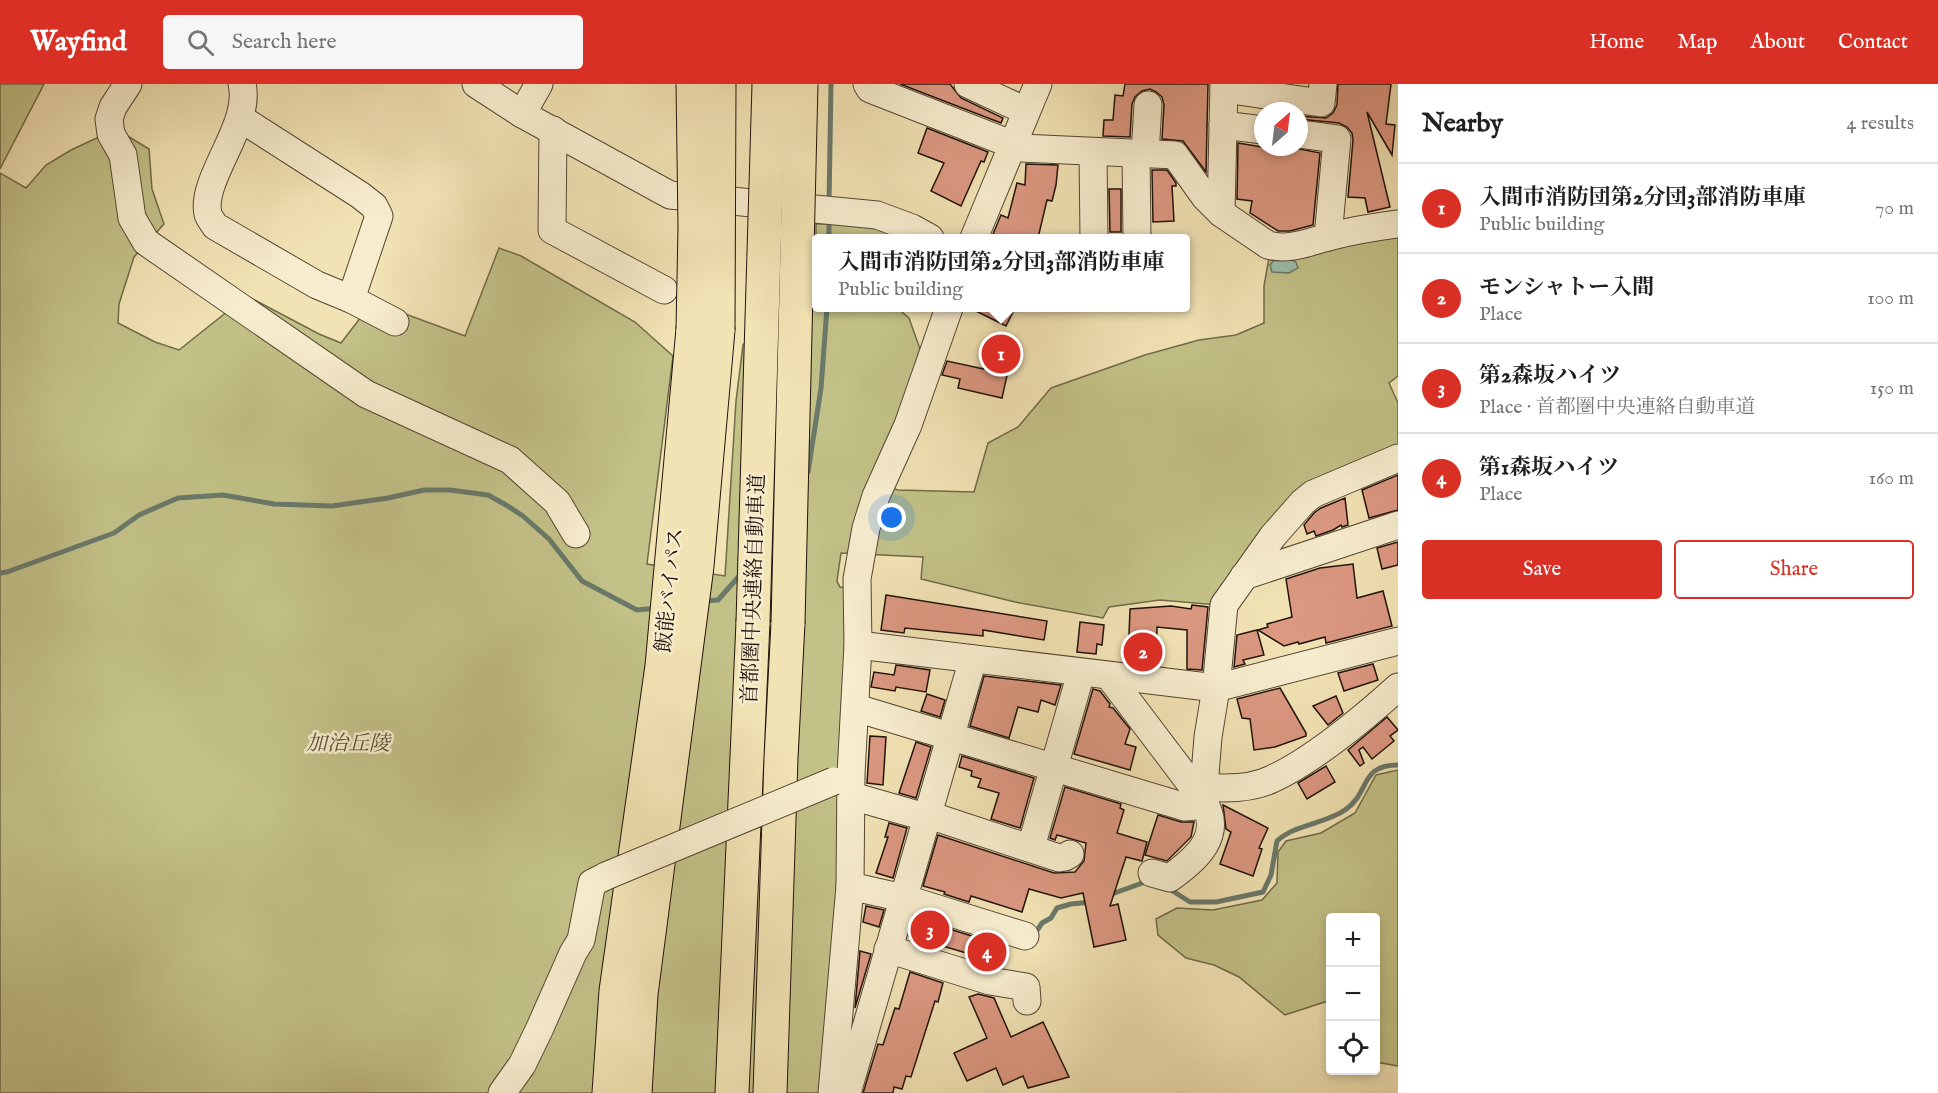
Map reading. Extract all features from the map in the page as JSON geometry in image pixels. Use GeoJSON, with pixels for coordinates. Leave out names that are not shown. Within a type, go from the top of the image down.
{"type":"FeatureCollection","features":[{"type":"Feature","properties":{"kind":"highway","name":"飯能バイパス"},"geometry":{"type":"LineString","coordinates":[[693,84],[695,227],[706,330]]}},
{"type":"Feature","properties":{"kind":"highway","name":"飯能バイパス"},"geometry":{"type":"LineString","coordinates":[[635,1093],[641,994],[706,330],[719,84]]}},
{"type":"Feature","properties":{"kind":"highway","name":"首都圏中央連絡自動車道"},"geometry":{"type":"LineString","coordinates":[[732,1093],[753,622],[769,84]]}},
{"type":"Feature","properties":{"kind":"highway","name":"首都圏中央連絡自動車道"},"geometry":{"type":"LineString","coordinates":[[770,1093],[781,758],[788,623],[801,84]]}},
{"type":"Feature","properties":{"kind":"highway","name":"飯能バイパス"},"geometry":{"type":"LineString","coordinates":[[609,1093],[616,991],[673,666]]}},
{"type":"Feature","properties":{"kind":"street"},"geometry":{"type":"LineString","coordinates":[[128,84],[113,107],[109,119],[111,134],[123,155],[132,218],[146,242],[366,394],[510,460],[557,502],[576,534]]}},
{"type":"Feature","properties":{"kind":"street"},"geometry":{"type":"LineString","coordinates":[[242,84],[244,92],[240,118],[210,190],[208,215],[215,226],[317,285],[351,298],[395,322]]}},
{"type":"Feature","properties":{"kind":"street"},"geometry":{"type":"LineString","coordinates":[[476,84],[522,114],[670,195],[877,215],[923,234]]}},
{"type":"Feature","properties":{"kind":"street"},"geometry":{"type":"LineString","coordinates":[[522,114],[539,84]]}},
{"type":"Feature","properties":{"kind":"street"},"geometry":{"type":"LineString","coordinates":[[867,84],[870,88],[902,92],[1021,148],[1175,155],[1205,196],[1221,213],[1274,247],[1304,245],[1328,237],[1398,224]]}},
{"type":"Feature","properties":{"kind":"street"},"geometry":{"type":"LineString","coordinates":[[968,84],[1026,111]]}},
{"type":"Feature","properties":{"kind":"street"},"geometry":{"type":"LineString","coordinates":[[976,234],[1038,84]]}},
{"type":"Feature","properties":{"kind":"street"},"geometry":{"type":"LineString","coordinates":[[1221,213],[1224,87],[1321,103],[1323,84]]}},
{"type":"Feature","properties":{"kind":"street"},"geometry":{"type":"LineString","coordinates":[[1137,234],[1141,154],[1148,105]]}},
{"type":"Feature","properties":{"kind":"street"},"geometry":{"type":"LineString","coordinates":[[240,118],[374,206],[379,216],[351,298]]}},
{"type":"Feature","properties":{"kind":"street"},"geometry":{"type":"LineString","coordinates":[[1223,124],[1254,129]]}},
{"type":"Feature","properties":{"kind":"street"},"geometry":{"type":"LineString","coordinates":[[553,130],[552,230],[664,290]]}},
{"type":"Feature","properties":{"kind":"street"},"geometry":{"type":"LineString","coordinates":[[1308,135],[1336,139],[1328,237]]}},
{"type":"Feature","properties":{"kind":"street"},"geometry":{"type":"LineString","coordinates":[[1093,152],[1094,234]]}},
{"type":"Feature","properties":{"kind":"street"},"geometry":{"type":"LineString","coordinates":[[832,1093],[850,886],[846,784],[856,708],[857,579],[866,528],[876,496],[908,425],[948,312]]}},
{"type":"Feature","properties":{"kind":"street"},"geometry":{"type":"LineString","coordinates":[[856,708],[1185,807],[1195,806],[1203,794],[1224,605],[1273,536],[1308,498],[1398,458]]}},
{"type":"Feature","properties":{"kind":"street"},"geometry":{"type":"LineString","coordinates":[[1244,576],[1398,525]]}},
{"type":"Feature","properties":{"kind":"street"},"geometry":{"type":"LineString","coordinates":[[858,645],[1216,688],[1398,641]]}},
{"type":"Feature","properties":{"kind":"street"},"geometry":{"type":"LineString","coordinates":[[848,1093],[973,659]]}},
{"type":"Feature","properties":{"kind":"street"},"geometry":{"type":"LineString","coordinates":[[1031,848],[1081,673]]}},
{"type":"Feature","properties":{"kind":"street"},"geometry":{"type":"LineString","coordinates":[[1109,676],[1203,794],[1212,819],[1200,854],[1170,878],[1152,873]]}},
{"type":"Feature","properties":{"kind":"street"},"geometry":{"type":"LineString","coordinates":[[1203,794],[1272,779],[1313,754],[1370,712],[1398,687]]}},
{"type":"Feature","properties":{"kind":"street"},"geometry":{"type":"LineString","coordinates":[[502,1093],[522,1065],[573,953],[582,939],[592,883],[606,876],[846,784],[918,815],[929,815],[1059,858],[1070,854]]}},
{"type":"Feature","properties":{"kind":"street"},"geometry":{"type":"LineString","coordinates":[[850,886],[903,898],[1025,936]]}},
{"type":"Feature","properties":{"kind":"street"},"geometry":{"type":"LineString","coordinates":[[888,949],[990,981],[1026,987],[1028,1001]]}},
{"type":"Feature","properties":{"kind":"green space"},"geometry":{"type":"Polygon","coordinates":[[[0,84],[44,84],[0,169],[0,84]]]}},
{"type":"Feature","properties":{"kind":"green space","name":"加治丘陵"},"geometry":{"type":"Polygon","coordinates":[[[116,129],[149,149],[152,189],[164,224],[134,257],[119,304],[118,323],[155,342],[179,350],[247,296],[341,343],[361,317],[400,312],[465,336],[499,248],[521,256],[635,322],[673,356],[647,564],[725,576],[736,401],[743,345],[812,253],[812,312],[902,312],[909,318],[920,349],[892,437],[872,482],[898,490],[974,492],[988,443],[1018,427],[1051,388],[1145,355],[1199,340],[1236,335],[1264,323],[1264,286],[1270,252],[1398,229],[1398,376],[1389,383],[1398,403],[1398,452],[1330,481],[1218,605],[1160,600],[1109,607],[1103,618],[1015,602],[921,579],[923,557],[841,553],[837,581],[840,587],[847,588],[841,830],[823,1093],[0,1093],[0,173],[26,188],[46,165],[71,150],[116,129]]]}},
{"type":"Feature","properties":{"kind":"green space"},"geometry":{"type":"Polygon","coordinates":[[[871,223],[894,234],[816,234],[816,224],[871,223]]]}},
{"type":"Feature","properties":{"kind":"green space"},"geometry":{"type":"Polygon","coordinates":[[[1398,770],[1398,1066],[1380,1063],[1380,913],[1326,913],[1326,1002],[1285,1015],[1239,977],[1214,965],[1186,958],[1158,935],[1156,919],[1177,908],[1213,910],[1262,900],[1277,883],[1278,852],[1286,841],[1321,833],[1355,813],[1376,775],[1398,770]]]}},
{"type":"Feature","properties":{"kind":"shaded area"},"geometry":{"type":"Polygon","coordinates":[[[1290,259],[1296,262],[1298,268],[1289,273],[1272,272],[1270,265],[1274,260],[1290,259]]]}},
{"type":"Feature","properties":{"kind":"building"},"geometry":{"type":"Polygon","coordinates":[[[900,84],[950,84],[961,98],[1003,118],[1001,123],[900,84]]]}},
{"type":"Feature","properties":{"kind":"building"},"geometry":{"type":"Polygon","coordinates":[[[1125,84],[1208,84],[1206,172],[1183,141],[1162,139],[1164,105],[1162,97],[1150,89],[1142,91],[1135,97],[1132,104],[1130,137],[1103,136],[1104,120],[1113,120],[1115,95],[1123,96],[1125,84]]]}},
{"type":"Feature","properties":{"kind":"building"},"geometry":{"type":"Polygon","coordinates":[[[1338,84],[1391,84],[1386,124],[1395,125],[1392,155],[1367,112],[1390,207],[1368,212],[1365,198],[1348,197],[1352,133],[1339,123],[1308,120],[1308,117],[1326,118],[1333,113],[1337,105],[1338,84]]]}},
{"type":"Feature","properties":{"kind":"building"},"geometry":{"type":"Polygon","coordinates":[[[927,128],[988,152],[984,162],[981,161],[961,206],[931,191],[944,163],[918,153],[927,128]]]}},
{"type":"Feature","properties":{"kind":"building"},"geometry":{"type":"Polygon","coordinates":[[[1238,143],[1254,146],[1254,156],[1308,156],[1308,151],[1320,153],[1313,225],[1290,231],[1278,231],[1250,213],[1252,201],[1237,199],[1238,143]]]}},
{"type":"Feature","properties":{"kind":"building"},"geometry":{"type":"Polygon","coordinates":[[[1026,164],[1058,165],[1052,201],[1047,200],[1039,234],[993,234],[1001,215],[1008,218],[1017,183],[1025,185],[1026,164]]]}},
{"type":"Feature","properties":{"kind":"building"},"geometry":{"type":"Polygon","coordinates":[[[1152,170],[1167,170],[1176,183],[1176,186],[1172,186],[1174,221],[1153,222],[1152,170]]]}},
{"type":"Feature","properties":{"kind":"building"},"geometry":{"type":"Polygon","coordinates":[[[1109,189],[1121,189],[1121,232],[1110,232],[1109,189]]]}},
{"type":"Feature","properties":{"kind":"building"},"geometry":{"type":"Polygon","coordinates":[[[978,312],[1013,312],[1006,326],[978,312]]]}},
{"type":"Feature","properties":{"kind":"building"},"geometry":{"type":"Polygon","coordinates":[[[990,342],[1013,348],[1002,398],[958,388],[960,379],[942,375],[947,361],[984,369],[990,342]]]}},
{"type":"Feature","properties":{"kind":"building"},"geometry":{"type":"Polygon","coordinates":[[[1398,475],[1398,510],[1369,518],[1362,490],[1398,475]]]}},
{"type":"Feature","properties":{"kind":"building"},"geometry":{"type":"Polygon","coordinates":[[[1345,498],[1348,525],[1342,527],[1341,525],[1316,536],[1314,531],[1307,534],[1304,525],[1314,513],[1345,498]]]}},
{"type":"Feature","properties":{"kind":"building"},"geometry":{"type":"Polygon","coordinates":[[[1398,542],[1398,565],[1382,569],[1377,548],[1398,542]]]}},
{"type":"Feature","properties":{"kind":"building"},"geometry":{"type":"Polygon","coordinates":[[[1353,564],[1357,598],[1383,591],[1392,626],[1326,643],[1325,637],[1284,646],[1258,630],[1268,627],[1267,624],[1292,617],[1286,579],[1320,568],[1353,564]]]}},
{"type":"Feature","properties":{"kind":"building"},"geometry":{"type":"Polygon","coordinates":[[[886,595],[1047,621],[1044,640],[983,630],[983,636],[905,628],[904,633],[881,630],[886,595]]]}},
{"type":"Feature","properties":{"kind":"building"},"geometry":{"type":"Polygon","coordinates":[[[1192,605],[1208,607],[1202,670],[1187,669],[1187,630],[1157,627],[1156,665],[1128,662],[1130,609],[1171,606],[1191,609],[1192,605]]]}},
{"type":"Feature","properties":{"kind":"building"},"geometry":{"type":"Polygon","coordinates":[[[1080,622],[1104,625],[1102,645],[1097,644],[1096,654],[1077,652],[1080,622]]]}},
{"type":"Feature","properties":{"kind":"building"},"geometry":{"type":"Polygon","coordinates":[[[1257,630],[1264,655],[1243,660],[1245,664],[1234,667],[1237,635],[1257,630]]]}},
{"type":"Feature","properties":{"kind":"building"},"geometry":{"type":"Polygon","coordinates":[[[1373,664],[1378,680],[1344,691],[1338,673],[1373,664]]]}},
{"type":"Feature","properties":{"kind":"building"},"geometry":{"type":"Polygon","coordinates":[[[896,665],[930,670],[926,692],[896,687],[895,691],[871,687],[874,672],[894,675],[896,665]]]}},
{"type":"Feature","properties":{"kind":"building"},"geometry":{"type":"Polygon","coordinates":[[[984,676],[1061,685],[1055,705],[1041,700],[1038,712],[1018,707],[1009,738],[970,726],[984,676]]]}},
{"type":"Feature","properties":{"kind":"building"},"geometry":{"type":"Polygon","coordinates":[[[1280,688],[1306,736],[1275,747],[1254,750],[1250,719],[1242,718],[1237,699],[1280,688]]]}},
{"type":"Feature","properties":{"kind":"building"},"geometry":{"type":"Polygon","coordinates":[[[1093,689],[1100,691],[1110,704],[1109,707],[1113,708],[1130,729],[1125,744],[1136,747],[1130,770],[1074,754],[1093,689]]]}},
{"type":"Feature","properties":{"kind":"building"},"geometry":{"type":"Polygon","coordinates":[[[927,694],[945,700],[940,717],[921,711],[927,694]]]}},
{"type":"Feature","properties":{"kind":"building"},"geometry":{"type":"Polygon","coordinates":[[[1336,696],[1343,713],[1328,725],[1313,706],[1336,696]]]}},
{"type":"Feature","properties":{"kind":"building"},"geometry":{"type":"Polygon","coordinates":[[[1387,717],[1398,730],[1390,736],[1394,741],[1372,759],[1363,747],[1359,750],[1364,763],[1360,766],[1348,750],[1387,717]]]}},
{"type":"Feature","properties":{"kind":"building"},"geometry":{"type":"Polygon","coordinates":[[[870,736],[886,737],[883,785],[867,783],[870,736]]]}},
{"type":"Feature","properties":{"kind":"building"},"geometry":{"type":"Polygon","coordinates":[[[916,742],[931,747],[916,798],[899,793],[916,742]]]}},
{"type":"Feature","properties":{"kind":"building"},"geometry":{"type":"Polygon","coordinates":[[[962,756],[1034,778],[1020,828],[991,819],[999,793],[978,787],[981,779],[971,776],[972,771],[959,767],[962,756]]]}},
{"type":"Feature","properties":{"kind":"building"},"geometry":{"type":"Polygon","coordinates":[[[1326,766],[1335,782],[1307,799],[1298,783],[1326,766]]]}},
{"type":"Feature","properties":{"kind":"building"},"geometry":{"type":"Polygon","coordinates":[[[1065,787],[1121,804],[1120,808],[1124,810],[1117,833],[1147,842],[1142,861],[1126,857],[1110,906],[1118,904],[1126,940],[1094,947],[1083,893],[1061,898],[1029,889],[1022,912],[971,896],[969,902],[923,886],[938,835],[1054,873],[1075,872],[1084,861],[1086,843],[1057,835],[1055,840],[1050,838],[1065,787]]]}},
{"type":"Feature","properties":{"kind":"building"},"geometry":{"type":"Polygon","coordinates":[[[1223,805],[1268,828],[1259,848],[1262,849],[1253,876],[1220,864],[1231,832],[1226,829],[1223,805]]]}},
{"type":"Feature","properties":{"kind":"building"},"geometry":{"type":"Polygon","coordinates":[[[1158,815],[1181,822],[1194,822],[1191,837],[1167,861],[1145,855],[1158,815]]]}},
{"type":"Feature","properties":{"kind":"building"},"geometry":{"type":"Polygon","coordinates":[[[889,823],[907,828],[893,878],[876,873],[888,837],[885,837],[889,823]]]}},
{"type":"Feature","properties":{"kind":"building"},"geometry":{"type":"Polygon","coordinates":[[[866,906],[884,910],[879,927],[863,922],[866,906]]]}},
{"type":"Feature","properties":{"kind":"building"},"geometry":{"type":"Polygon","coordinates":[[[914,918],[1001,945],[995,966],[972,959],[973,955],[909,936],[914,918]]]}},
{"type":"Feature","properties":{"kind":"building"},"geometry":{"type":"Polygon","coordinates":[[[860,951],[871,954],[855,1008],[860,951]]]}},
{"type":"Feature","properties":{"kind":"building"},"geometry":{"type":"Polygon","coordinates":[[[910,972],[943,983],[911,1077],[906,1076],[902,1089],[894,1087],[893,1093],[863,1093],[878,1044],[883,1045],[895,1008],[899,1009],[910,972]]]}},
{"type":"Feature","properties":{"kind":"building"},"geometry":{"type":"Polygon","coordinates":[[[978,994],[994,998],[1011,1037],[1043,1022],[1069,1077],[1028,1088],[1023,1076],[1003,1085],[996,1068],[967,1081],[954,1053],[987,1038],[969,997],[978,994]]]}},
{"type":"Feature","properties":{"kind":"waterway"},"geometry":{"type":"LineString","coordinates":[[829,204],[831,84]]}},
{"type":"Feature","properties":{"kind":"waterway"},"geometry":{"type":"LineString","coordinates":[[829,219],[829,234]]}},
{"type":"Feature","properties":{"kind":"waterway"},"geometry":{"type":"LineString","coordinates":[[808,472],[821,388],[827,312]]}},
{"type":"Feature","properties":{"kind":"waterway"},"geometry":{"type":"LineString","coordinates":[[0,573],[114,533],[139,515],[178,498],[223,495],[274,504],[332,506],[424,490],[450,490],[488,495],[506,505],[523,516],[549,539],[582,581],[637,610],[657,608]]}},
{"type":"Feature","properties":{"kind":"waterway"},"geometry":{"type":"LineString","coordinates":[[705,601],[718,600],[741,574]]}},
{"type":"Feature","properties":{"kind":"waterway"},"geometry":{"type":"LineString","coordinates":[[1168,888],[1190,902],[1216,902],[1263,892],[1271,875],[1277,841],[1292,831],[1345,810],[1359,795],[1371,774],[1386,766],[1398,765]]}},
{"type":"Feature","properties":{"kind":"waterway"},"geometry":{"type":"LineString","coordinates":[[1109,895],[1148,881]]}},
{"type":"Feature","properties":{"kind":"waterway"},"geometry":{"type":"LineString","coordinates":[[1038,929],[1042,923],[1051,918],[1057,908],[1092,902]]}},
{"type":"Feature","properties":{"kind":"place","name":"入間市消防団第2分団3部消防車庫"},"geometry":{"type":"Point","coordinates":[1001,354]}},
{"type":"Feature","properties":{"kind":"place","name":"モンシャトー入間"},"geometry":{"type":"Point","coordinates":[1143,652]}},
{"type":"Feature","properties":{"kind":"place","name":"第2森坂ハイツ"},"geometry":{"type":"Point","coordinates":[930,930]}},
{"type":"Feature","properties":{"kind":"place","name":"第1森坂ハイツ"},"geometry":{"type":"Point","coordinates":[987,952]}}]}
